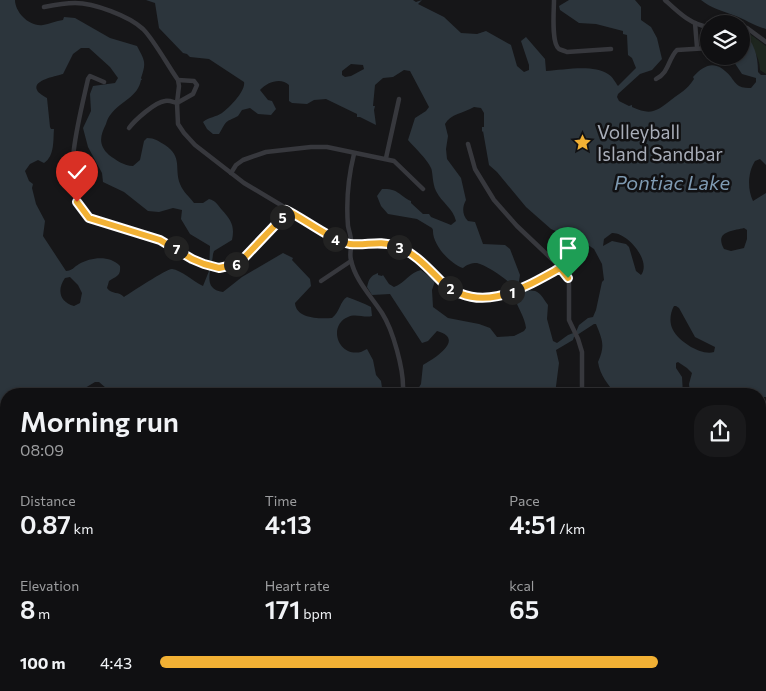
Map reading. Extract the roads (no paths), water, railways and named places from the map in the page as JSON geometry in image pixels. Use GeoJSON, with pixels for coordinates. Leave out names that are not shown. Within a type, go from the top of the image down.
{"type":"FeatureCollection","features":[{"type":"Feature","properties":{"kind":"street"},"geometry":{"type":"LineString","coordinates":[[554,0],[555,39],[560,50],[567,52],[611,49]]}},
{"type":"Feature","properties":{"kind":"street"},"geometry":{"type":"LineString","coordinates":[[665,0],[695,24],[700,25]]}},
{"type":"Feature","properties":{"kind":"street"},"geometry":{"type":"LineString","coordinates":[[44,7],[84,3],[134,22],[144,30],[178,80],[178,124],[195,145],[231,173],[286,210],[341,242],[352,244],[386,243],[403,249],[422,261],[457,293],[468,296],[489,298],[501,296],[513,292],[560,268]]}},
{"type":"Feature","properties":{"kind":"street"},"geometry":{"type":"LineString","coordinates":[[695,24],[696,48]]}},
{"type":"Feature","properties":{"kind":"street"},"geometry":{"type":"LineString","coordinates":[[750,30],[766,42]]}},
{"type":"Feature","properties":{"kind":"street"},"geometry":{"type":"LineString","coordinates":[[656,79],[667,70],[674,52],[677,50],[700,48]]}},
{"type":"Feature","properties":{"kind":"street"},"geometry":{"type":"LineString","coordinates":[[104,82],[90,76],[88,79],[76,140],[72,180],[77,202],[89,218],[160,240],[192,259],[211,266],[226,268],[242,260],[280,220],[286,210]]}},
{"type":"Feature","properties":{"kind":"street"},"geometry":{"type":"LineString","coordinates":[[130,128],[134,122],[162,101],[168,100],[177,103],[193,94],[197,85],[194,81],[178,80]]}},
{"type":"Feature","properties":{"kind":"street"},"geometry":{"type":"LineString","coordinates":[[386,158],[399,99]]}},
{"type":"Feature","properties":{"kind":"street"},"geometry":{"type":"LineString","coordinates":[[468,144],[476,169],[494,200],[568,278],[569,320],[582,352],[583,388]]}},
{"type":"Feature","properties":{"kind":"street"},"geometry":{"type":"LineString","coordinates":[[231,173],[236,166],[252,156],[278,149],[319,147],[394,161],[423,189]]}},
{"type":"Feature","properties":{"kind":"street"},"geometry":{"type":"LineString","coordinates":[[354,154],[348,182],[347,201],[352,244],[351,261],[362,284],[382,313],[392,335],[397,352],[403,388]]}},
{"type":"Feature","properties":{"kind":"street"},"geometry":{"type":"LineString","coordinates":[[321,281],[351,261]]}},
{"type":"Feature","properties":{"kind":"water"},"geometry":{"type":"Polygon","coordinates":[[[0,0],[15,0],[20,14],[33,24],[43,25],[63,20],[64,17],[75,18],[110,38],[137,46],[144,61],[142,80],[133,95],[108,118],[101,136],[105,151],[120,162],[133,166],[140,160],[144,141],[147,138],[156,140],[171,149],[176,158],[180,184],[184,192],[194,203],[203,203],[209,199],[216,203],[230,220],[233,231],[232,240],[214,251],[213,254],[209,277],[212,287],[216,290],[223,292],[242,277],[283,253],[293,258],[292,260],[310,279],[311,286],[295,303],[296,308],[304,315],[315,318],[332,318],[347,297],[371,307],[372,316],[354,315],[348,317],[342,321],[337,333],[341,345],[346,350],[361,352],[367,349],[373,360],[376,375],[381,381],[382,388],[106,388],[99,382],[95,382],[85,388],[0,388],[0,0]],[[81,48],[73,54],[63,74],[41,81],[36,87],[47,98],[50,127],[54,129],[53,147],[48,160],[44,163],[38,160],[30,164],[25,171],[29,181],[33,184],[32,188],[36,204],[45,221],[43,236],[66,271],[84,262],[100,258],[116,262],[120,266],[120,272],[118,276],[109,281],[107,288],[111,292],[124,297],[157,276],[172,269],[203,286],[209,271],[210,246],[190,234],[181,219],[182,210],[173,208],[159,212],[148,211],[124,192],[103,182],[102,173],[88,147],[83,128],[91,111],[90,94],[93,86],[115,83],[118,78],[110,67],[89,48],[81,48]],[[70,277],[65,278],[60,291],[62,298],[74,306],[80,303],[82,293],[78,285],[70,277]]]}},
{"type":"Feature","properties":{"kind":"water","name":"Pontiac Lake"},"geometry":{"type":"Polygon","coordinates":[[[146,0],[413,0],[416,2],[422,0],[418,4],[444,17],[461,33],[477,34],[486,31],[511,45],[517,66],[524,72],[529,70],[521,41],[526,37],[545,59],[546,71],[578,68],[595,69],[610,75],[618,86],[636,68],[632,58],[628,55],[627,35],[623,34],[623,31],[596,24],[579,23],[560,10],[559,6],[569,0],[635,0],[641,7],[641,20],[651,27],[657,38],[662,59],[652,70],[640,74],[617,97],[619,101],[629,106],[632,105],[632,107],[639,110],[649,112],[662,107],[683,91],[694,79],[693,77],[707,66],[712,65],[721,68],[739,86],[751,88],[756,82],[756,78],[742,74],[736,65],[750,65],[750,40],[757,60],[758,72],[761,75],[766,75],[766,165],[760,159],[755,161],[749,181],[753,201],[766,193],[766,388],[689,388],[692,373],[678,362],[676,363],[676,368],[682,377],[683,388],[611,388],[599,367],[598,362],[602,352],[602,343],[596,324],[594,324],[556,350],[559,363],[556,388],[419,388],[421,384],[423,365],[445,349],[449,339],[437,331],[428,341],[422,343],[390,294],[372,295],[367,287],[373,275],[378,273],[378,275],[383,275],[389,284],[394,287],[421,270],[435,281],[432,290],[433,307],[448,318],[490,328],[497,337],[514,336],[526,328],[514,296],[518,293],[506,280],[487,267],[477,263],[469,264],[463,268],[458,266],[443,253],[435,241],[432,228],[417,219],[388,214],[381,206],[377,196],[382,189],[392,190],[411,201],[423,214],[429,214],[431,217],[451,225],[456,221],[455,216],[436,191],[432,170],[424,157],[408,140],[415,118],[429,107],[410,71],[404,70],[393,77],[383,78],[375,85],[373,106],[375,106],[376,125],[357,117],[357,114],[326,99],[314,100],[307,104],[292,103],[289,101],[289,85],[278,81],[266,85],[260,90],[268,100],[272,101],[276,109],[271,115],[258,114],[250,108],[242,110],[238,116],[227,122],[219,134],[213,134],[203,122],[220,114],[229,107],[240,94],[244,82],[209,59],[190,57],[183,53],[159,28],[155,3],[146,0]],[[351,64],[342,71],[342,75],[345,77],[351,76],[364,69],[363,65],[351,64]],[[474,107],[454,116],[445,124],[448,136],[447,159],[461,178],[466,200],[463,208],[464,214],[468,221],[475,222],[483,244],[505,245],[510,249],[520,275],[518,287],[520,291],[539,293],[548,305],[547,319],[553,341],[557,343],[576,332],[579,325],[588,318],[593,317],[604,280],[602,264],[594,249],[575,234],[560,233],[551,229],[526,207],[489,165],[482,132],[484,113],[481,108],[474,107]],[[744,228],[730,231],[723,235],[721,239],[724,249],[731,251],[744,248],[747,230],[744,228]],[[612,233],[604,239],[603,246],[612,241],[626,244],[629,247],[636,271],[641,275],[644,269],[641,255],[631,242],[618,234],[612,233]],[[674,306],[672,312],[671,321],[676,335],[697,350],[709,353],[714,352],[715,347],[695,337],[679,308],[674,306]]]}},
{"type":"Feature","properties":{"kind":"water"},"geometry":{"type":"Polygon","coordinates":[[[701,0],[766,0],[766,29],[750,23],[750,15],[732,15],[701,0]]]}},
{"type":"Feature","properties":{"kind":"place","name":"Volleyball Island Sandbar"},"geometry":{"type":"Point","coordinates":[583,142]}}]}
